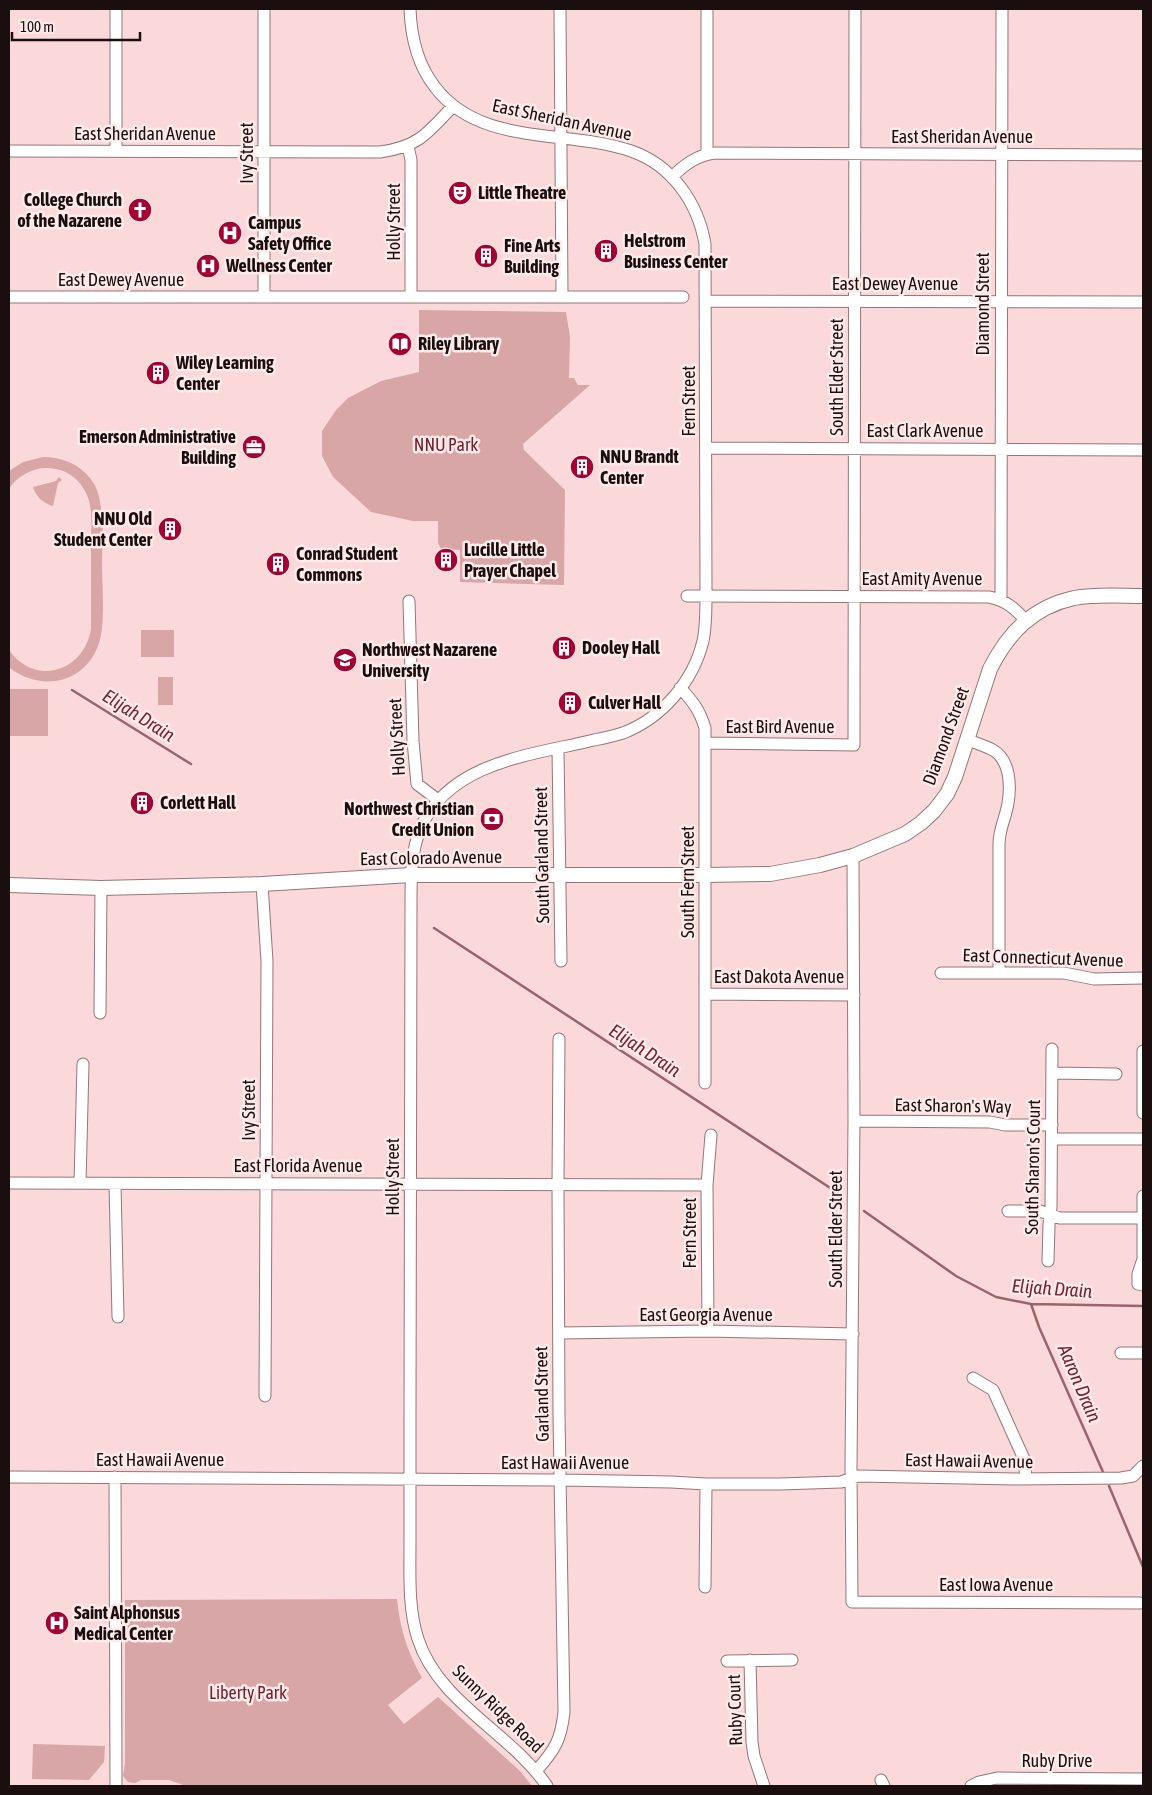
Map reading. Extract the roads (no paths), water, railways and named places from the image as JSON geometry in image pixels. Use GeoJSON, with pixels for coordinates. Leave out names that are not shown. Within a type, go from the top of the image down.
{"type":"FeatureCollection","features":[{"type":"Feature","properties":{"kind":"main road"},"geometry":{"type":"LineString","coordinates":[[1025,620],[1048,606],[1075,598],[1143,596]]}},
{"type":"Feature","properties":{"kind":"main road","name":"Diamond Street"},"geometry":{"type":"LineString","coordinates":[[853,856],[905,834],[934,811],[947,794],[968,740],[990,669],[1009,637],[1025,620]]}},
{"type":"Feature","properties":{"kind":"main road","name":"East Colorado Avenue"},"geometry":{"type":"LineString","coordinates":[[9,885],[101,888],[262,884],[411,875],[770,874],[820,865],[853,856]]}},
{"type":"Feature","properties":{"kind":"street"},"geometry":{"type":"LineString","coordinates":[[116,9],[116,151]]}},
{"type":"Feature","properties":{"kind":"street","name":"Ivy Street"},"geometry":{"type":"LineString","coordinates":[[264,9],[264,298]]}},
{"type":"Feature","properties":{"kind":"street"},"geometry":{"type":"LineString","coordinates":[[410,9],[410,25],[415,50],[427,76],[453,106]]}},
{"type":"Feature","properties":{"kind":"street"},"geometry":{"type":"LineString","coordinates":[[560,9],[562,297]]}},
{"type":"Feature","properties":{"kind":"street"},"geometry":{"type":"LineString","coordinates":[[707,9],[707,154]]}},
{"type":"Feature","properties":{"kind":"street","name":"South Elder Street"},"geometry":{"type":"LineString","coordinates":[[854,745],[855,9]]}},
{"type":"Feature","properties":{"kind":"street","name":"Diamond Street"},"geometry":{"type":"LineString","coordinates":[[1001,600],[1002,9]]}},
{"type":"Feature","properties":{"kind":"street","name":"East Sheridan Avenue"},"geometry":{"type":"LineString","coordinates":[[9,151],[380,152],[408,146],[433,127],[453,106],[466,116],[508,130],[631,151],[647,159],[672,177],[685,164],[707,154],[1143,155]]}},
{"type":"Feature","properties":{"kind":"street","name":"Holly Street"},"geometry":{"type":"LineString","coordinates":[[408,146],[411,160],[411,298]]}},
{"type":"Feature","properties":{"kind":"street","name":"Fern Street"},"geometry":{"type":"LineString","coordinates":[[672,177],[689,197],[702,227],[705,244],[706,301],[706,596],[703,641],[694,667],[680,688]]}},
{"type":"Feature","properties":{"kind":"street","name":"East Dewey Avenue"},"geometry":{"type":"LineString","coordinates":[[9,298],[683,298]]}},
{"type":"Feature","properties":{"kind":"street","name":"East Dewey Avenue"},"geometry":{"type":"LineString","coordinates":[[706,301],[1143,302]]}},
{"type":"Feature","properties":{"kind":"street","name":"East Clark Avenue"},"geometry":{"type":"LineString","coordinates":[[706,448],[1143,450]]}},
{"type":"Feature","properties":{"kind":"street","name":"East Amity Avenue"},"geometry":{"type":"LineString","coordinates":[[687,596],[989,597],[1001,600],[1016,609],[1025,620]]}},
{"type":"Feature","properties":{"kind":"street","name":"Holly Street"},"geometry":{"type":"LineString","coordinates":[[409,601],[413,741],[417,784],[438,800]]}},
{"type":"Feature","properties":{"kind":"street"},"geometry":{"type":"LineString","coordinates":[[411,875],[413,851],[422,826],[438,800],[466,778],[496,763],[623,733],[644,723],[663,708],[680,688]]}},
{"type":"Feature","properties":{"kind":"street","name":"South Fern Street"},"geometry":{"type":"LineString","coordinates":[[680,688],[694,702],[702,716],[705,728],[705,1083]]}},
{"type":"Feature","properties":{"kind":"street"},"geometry":{"type":"LineString","coordinates":[[968,740],[997,753],[1001,756],[1008,770],[1009,802],[1001,824],[999,844],[999,973]]}},
{"type":"Feature","properties":{"kind":"street","name":"East Bird Avenue"},"geometry":{"type":"LineString","coordinates":[[706,744],[854,745]]}},
{"type":"Feature","properties":{"kind":"street","name":"South Garland Street"},"geometry":{"type":"LineString","coordinates":[[558,749],[561,961]]}},
{"type":"Feature","properties":{"kind":"street","name":"South Elder Street"},"geometry":{"type":"LineString","coordinates":[[852,1602],[853,856]]}},
{"type":"Feature","properties":{"kind":"street","name":"Holly Street"},"geometry":{"type":"LineString","coordinates":[[410,1479],[411,875]]}},
{"type":"Feature","properties":{"kind":"street","name":"Ivy Street"},"geometry":{"type":"LineString","coordinates":[[262,884],[268,961],[265,1396]]}},
{"type":"Feature","properties":{"kind":"street"},"geometry":{"type":"LineString","coordinates":[[100,1013],[101,888]]}},
{"type":"Feature","properties":{"kind":"street","name":"East Connecticut Avenue"},"geometry":{"type":"LineString","coordinates":[[941,973],[1064,973],[1094,978],[1143,978]]}},
{"type":"Feature","properties":{"kind":"street","name":"East Dakota Avenue"},"geometry":{"type":"LineString","coordinates":[[705,994],[854,995]]}},
{"type":"Feature","properties":{"kind":"street","name":"Garland Street"},"geometry":{"type":"LineString","coordinates":[[536,1771],[548,1758],[559,1740],[564,1712],[559,1333],[559,1039]]}},
{"type":"Feature","properties":{"kind":"street","name":"South Sharon's Court"},"geometry":{"type":"LineString","coordinates":[[1048,1262],[1052,1139],[1052,1049]]}},
{"type":"Feature","properties":{"kind":"street"},"geometry":{"type":"LineString","coordinates":[[1143,1052],[1143,1113]]}},
{"type":"Feature","properties":{"kind":"street"},"geometry":{"type":"LineString","coordinates":[[80,1183],[83,1064]]}},
{"type":"Feature","properties":{"kind":"street"},"geometry":{"type":"LineString","coordinates":[[1052,1073],[1116,1074]]}},
{"type":"Feature","properties":{"kind":"street","name":"East Sharon's Way"},"geometry":{"type":"LineString","coordinates":[[854,1121],[990,1122],[1005,1125],[1052,1125]]}},
{"type":"Feature","properties":{"kind":"street","name":"Fern Street"},"geometry":{"type":"LineString","coordinates":[[708,1331],[707,1185],[712,1135]]}},
{"type":"Feature","properties":{"kind":"street"},"geometry":{"type":"LineString","coordinates":[[1052,1139],[1143,1139]]}},
{"type":"Feature","properties":{"kind":"street","name":"East Florida Avenue"},"geometry":{"type":"LineString","coordinates":[[9,1183],[707,1185]]}},
{"type":"Feature","properties":{"kind":"street"},"geometry":{"type":"LineString","coordinates":[[116,1184],[118,1317]]}},
{"type":"Feature","properties":{"kind":"street"},"geometry":{"type":"LineString","coordinates":[[1141,1284],[1138,1274],[1142,1259],[1143,1196]]}},
{"type":"Feature","properties":{"kind":"street"},"geometry":{"type":"LineString","coordinates":[[1008,1211],[1040,1211],[1060,1218],[1143,1218]]}},
{"type":"Feature","properties":{"kind":"street","name":"East Georgia Avenue"},"geometry":{"type":"LineString","coordinates":[[559,1333],[708,1331],[853,1334]]}},
{"type":"Feature","properties":{"kind":"street"},"geometry":{"type":"LineString","coordinates":[[1121,1353],[1143,1353]]}},
{"type":"Feature","properties":{"kind":"street"},"geometry":{"type":"LineString","coordinates":[[973,1378],[993,1390],[1024,1459],[1026,1479]]}},
{"type":"Feature","properties":{"kind":"street","name":"East Hawaii Avenue"},"geometry":{"type":"LineString","coordinates":[[9,1477],[561,1480],[706,1484],[841,1482],[865,1476],[1026,1479],[1121,1478],[1133,1476],[1143,1466]]}},
{"type":"Feature","properties":{"kind":"street"},"geometry":{"type":"LineString","coordinates":[[115,1477],[116,1786]]}},
{"type":"Feature","properties":{"kind":"street","name":"Sunny Ridge Road"},"geometry":{"type":"LineString","coordinates":[[410,1479],[410,1572],[413,1617],[418,1640],[427,1661],[456,1697],[509,1743],[536,1771],[547,1786]]}},
{"type":"Feature","properties":{"kind":"street"},"geometry":{"type":"LineString","coordinates":[[705,1587],[706,1484]]}},
{"type":"Feature","properties":{"kind":"street","name":"East Iowa Avenue"},"geometry":{"type":"LineString","coordinates":[[852,1602],[1140,1603]]}},
{"type":"Feature","properties":{"kind":"street","name":"Ruby Court"},"geometry":{"type":"LineString","coordinates":[[750,1660],[752,1742],[754,1756],[764,1786]]}},
{"type":"Feature","properties":{"kind":"street","name":"Ruby Court"},"geometry":{"type":"LineString","coordinates":[[727,1661],[792,1660]]}},
{"type":"Feature","properties":{"kind":"street","name":"Ruby Drive"},"geometry":{"type":"LineString","coordinates":[[972,1786],[979,1782],[998,1778],[1027,1782],[1143,1779]]}},
{"type":"Feature","properties":{"kind":"waterway","name":"Elijah Drain"},"geometry":{"type":"LineString","coordinates":[[72,690],[191,764]]}},
{"type":"Feature","properties":{"kind":"waterway","name":"Elijah Drain"},"geometry":{"type":"LineString","coordinates":[[434,928],[841,1195]]}},
{"type":"Feature","properties":{"kind":"waterway","name":"Elijah Drain"},"geometry":{"type":"LineString","coordinates":[[864,1211],[956,1276],[996,1297],[1031,1304],[1143,1306]]}},
{"type":"Feature","properties":{"kind":"waterway","name":"Aaron Drain"},"geometry":{"type":"LineString","coordinates":[[1031,1304],[1039,1327],[1103,1472]]}},
{"type":"Feature","properties":{"kind":"waterway","name":"Aaron Drain"},"geometry":{"type":"LineString","coordinates":[[1109,1486],[1143,1567]]}},
{"type":"Feature","properties":{"kind":"place","name":"Little Theatre"},"geometry":{"type":"Point","coordinates":[460,193]}},
{"type":"Feature","properties":{"kind":"place","name":"College Church of the Nazarene"},"geometry":{"type":"Point","coordinates":[140,210]}},
{"type":"Feature","properties":{"kind":"place","name":"Campus Safety Office"},"geometry":{"type":"Point","coordinates":[230,233]}},
{"type":"Feature","properties":{"kind":"place","name":"Helstrom Business Center"},"geometry":{"type":"Point","coordinates":[606,251]}},
{"type":"Feature","properties":{"kind":"place","name":"Fine Arts Building"},"geometry":{"type":"Point","coordinates":[486,256]}},
{"type":"Feature","properties":{"kind":"place","name":"Wellness Center"},"geometry":{"type":"Point","coordinates":[208,266]}},
{"type":"Feature","properties":{"kind":"place","name":"Riley Library"},"geometry":{"type":"Point","coordinates":[400,344]}},
{"type":"Feature","properties":{"kind":"place","name":"Wiley Learning Center"},"geometry":{"type":"Point","coordinates":[158,373]}},
{"type":"Feature","properties":{"kind":"place","name":"Emerson Administrative Building"},"geometry":{"type":"Point","coordinates":[254,447]}},
{"type":"Feature","properties":{"kind":"place","name":"NNU Brandt Center"},"geometry":{"type":"Point","coordinates":[582,467]}},
{"type":"Feature","properties":{"kind":"place","name":"NNU Old Student Center"},"geometry":{"type":"Point","coordinates":[170,529]}},
{"type":"Feature","properties":{"kind":"place","name":"Lucille Little Prayer Chapel"},"geometry":{"type":"Point","coordinates":[446,560]}},
{"type":"Feature","properties":{"kind":"place","name":"Conrad Student Commons"},"geometry":{"type":"Point","coordinates":[278,564]}},
{"type":"Feature","properties":{"kind":"place","name":"Dooley Hall"},"geometry":{"type":"Point","coordinates":[564,648]}},
{"type":"Feature","properties":{"kind":"place","name":"Northwest Nazarene University"},"geometry":{"type":"Point","coordinates":[345,660]}},
{"type":"Feature","properties":{"kind":"place","name":"Culver Hall"},"geometry":{"type":"Point","coordinates":[570,703]}},
{"type":"Feature","properties":{"kind":"place","name":"Corlett Hall"},"geometry":{"type":"Point","coordinates":[142,803]}},
{"type":"Feature","properties":{"kind":"place","name":"Northwest Christian Credit Union"},"geometry":{"type":"Point","coordinates":[492,819]}},
{"type":"Feature","properties":{"kind":"place","name":"Saint Alphonsus Medical Center"},"geometry":{"type":"Point","coordinates":[57,1623]}},
{"type":"Feature","properties":{"kind":"park label","name":"NNU Park"},"geometry":{"type":"Point","coordinates":[446,445]}},
{"type":"Feature","properties":{"kind":"park label","name":"Liberty Park"},"geometry":{"type":"Point","coordinates":[248,1693]}}]}
